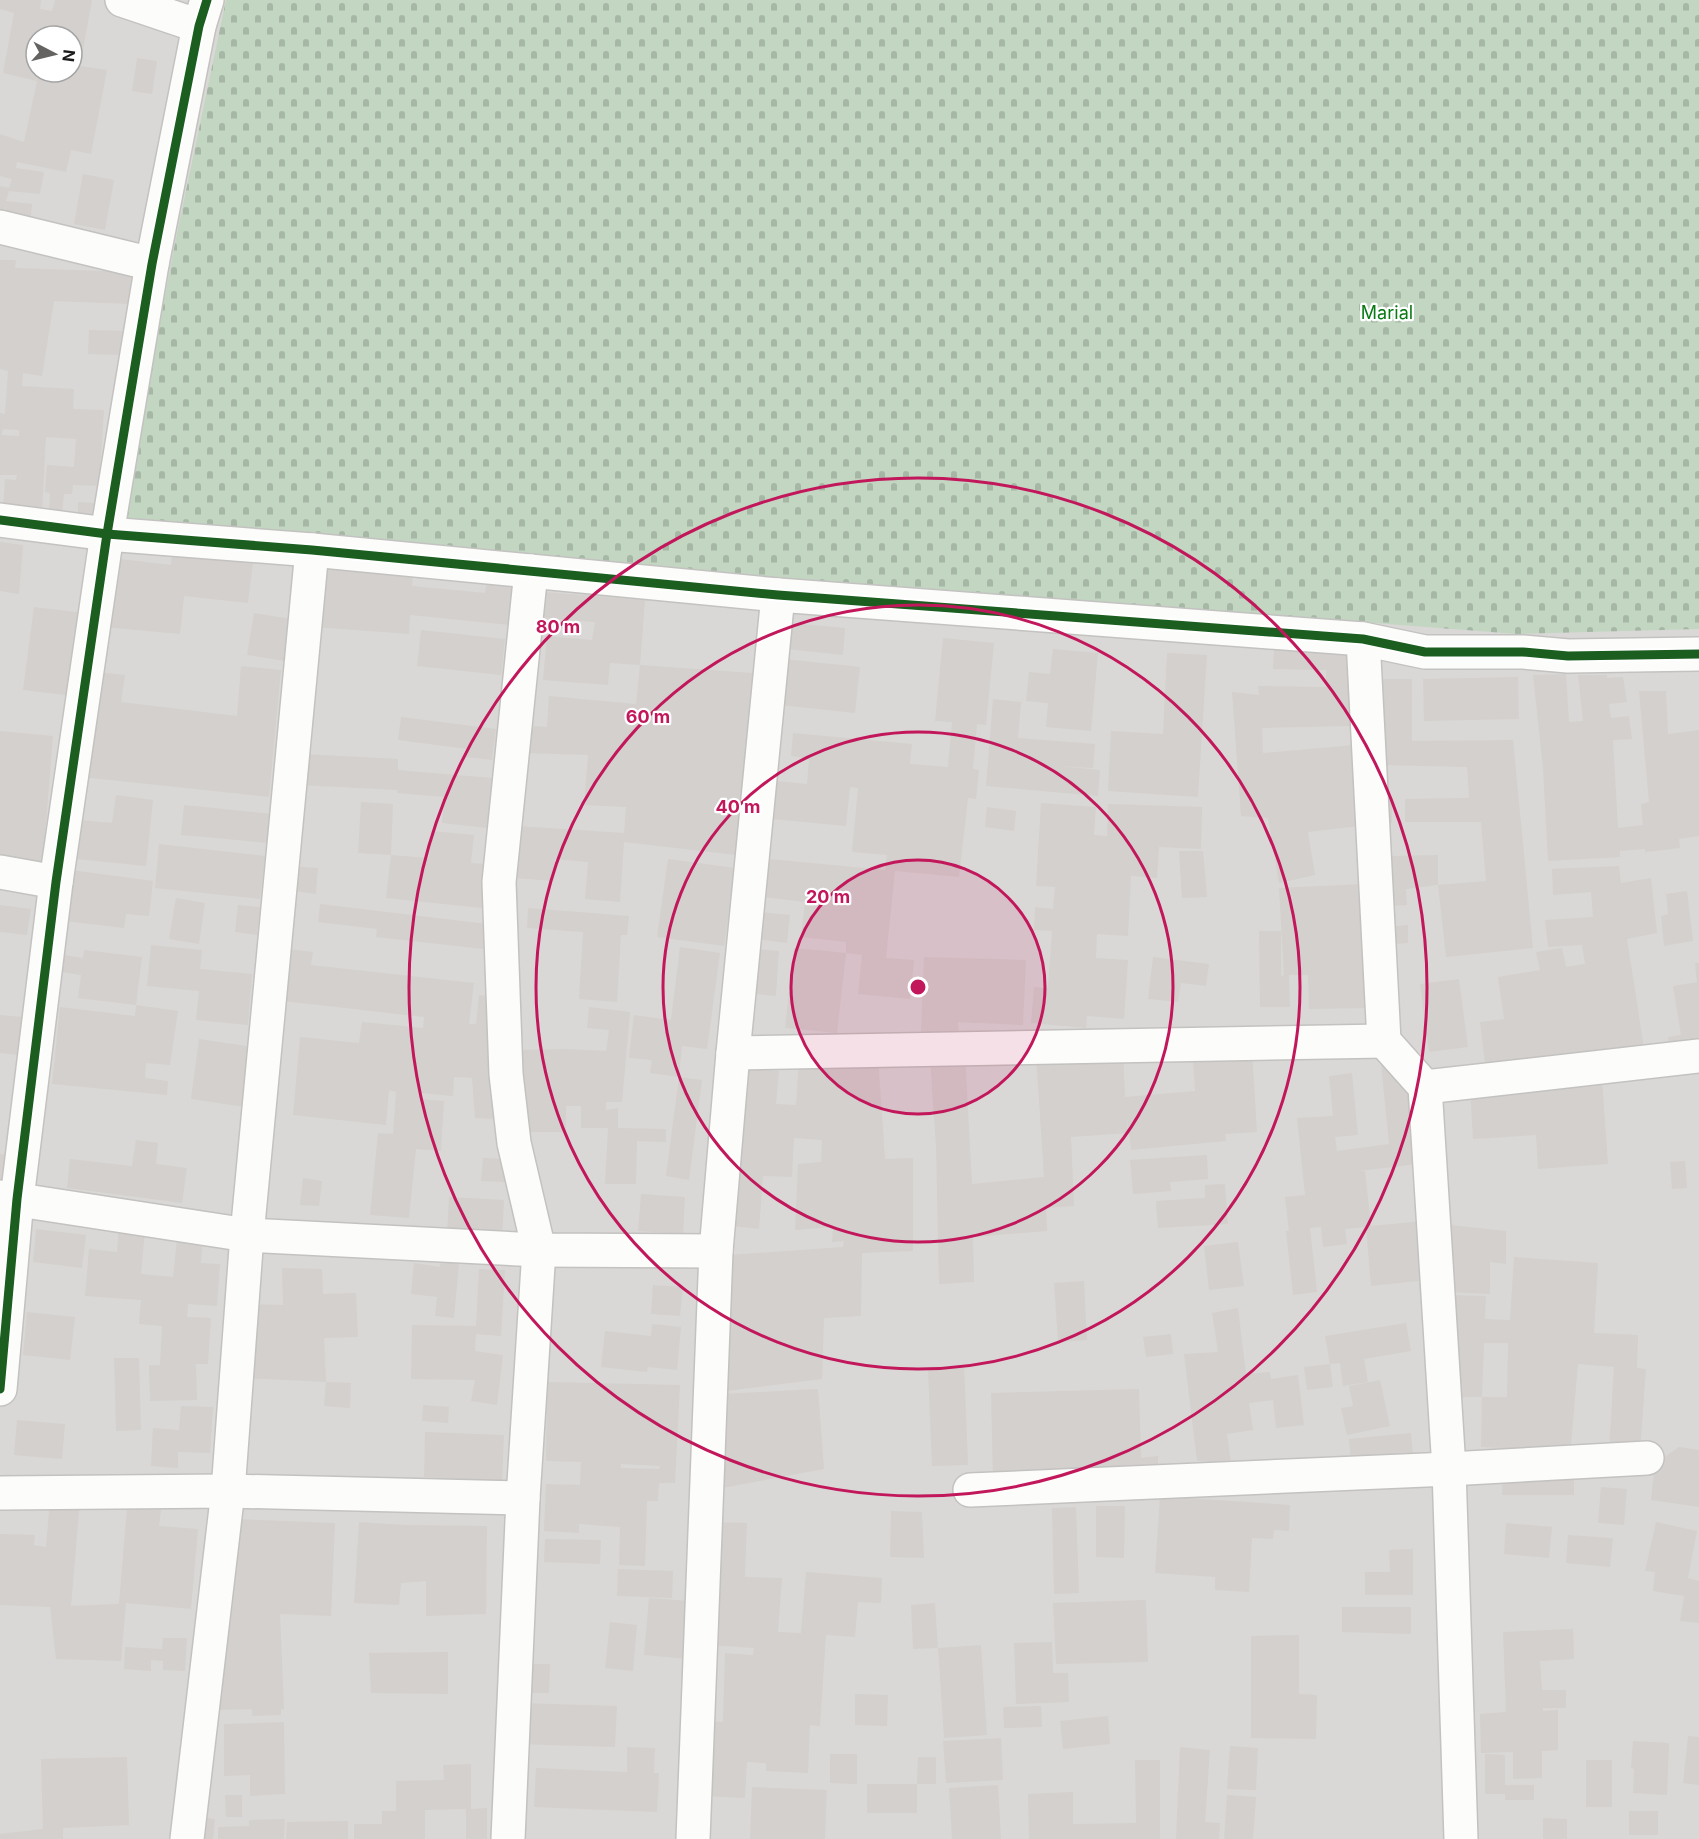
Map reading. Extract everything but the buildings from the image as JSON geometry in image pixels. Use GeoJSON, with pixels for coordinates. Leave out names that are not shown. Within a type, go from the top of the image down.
{"type":"FeatureCollection","features":[{"type":"Feature","properties":{"kind":"street"},"geometry":{"type":"LineString","coordinates":[[0,1389],[8,1198],[107,534],[152,264],[203,13],[122,0]]}},
{"type":"Feature","properties":{"kind":"street"},"geometry":{"type":"LineString","coordinates":[[0,226],[152,264]]}},
{"type":"Feature","properties":{"kind":"street"},"geometry":{"type":"LineString","coordinates":[[0,520],[107,534],[312,550],[778,595],[1363,639],[1425,652],[1523,652],[1568,656],[1699,654]]}},
{"type":"Feature","properties":{"kind":"street"},"geometry":{"type":"LineString","coordinates":[[187,1839],[228,1491],[247,1235],[312,550]]}},
{"type":"Feature","properties":{"kind":"street"},"geometry":{"type":"LineString","coordinates":[[508,1839],[523,1498],[539,1251],[514,1143],[506,1074],[499,882],[531,571]]}},
{"type":"Feature","properties":{"kind":"street"},"geometry":{"type":"LineString","coordinates":[[693,1839],[716,1251],[778,595]]}},
{"type":"Feature","properties":{"kind":"street"},"geometry":{"type":"LineString","coordinates":[[1363,639],[1384,1041],[1425,1087],[1449,1469],[1461,1839]]}},
{"type":"Feature","properties":{"kind":"street"},"geometry":{"type":"LineString","coordinates":[[0,872],[56,882]]}},
{"type":"Feature","properties":{"kind":"street"},"geometry":{"type":"LineString","coordinates":[[733,1053],[1384,1041]]}},
{"type":"Feature","properties":{"kind":"street"},"geometry":{"type":"LineString","coordinates":[[1425,1087],[1699,1056]]}},
{"type":"Feature","properties":{"kind":"street"},"geometry":{"type":"LineString","coordinates":[[8,1198],[247,1235],[539,1251],[716,1251]]}},
{"type":"Feature","properties":{"kind":"street"},"geometry":{"type":"LineString","coordinates":[[970,1490],[1647,1458]]}},
{"type":"Feature","properties":{"kind":"street"},"geometry":{"type":"LineString","coordinates":[[0,1493],[228,1491],[523,1498]]}},
{"type":"Feature","properties":{"kind":"shaded area"},"geometry":{"type":"Polygon","coordinates":[[[0,0],[1699,0],[1699,1839],[0,1839],[0,0]]]}},
{"type":"Feature","properties":{"kind":"green space","name":"Marial"},"geometry":{"type":"Polygon","coordinates":[[[226,0],[1699,0],[1699,629],[1517,634],[1270,615],[731,581],[121,526],[175,243],[226,0]]]}},
{"type":"Feature","properties":{"kind":"cycle path"},"geometry":{"type":"LineString","coordinates":[[0,1389],[17,1199],[56,882],[107,534],[152,264],[199,26],[207,0]]}},
{"type":"Feature","properties":{"kind":"cycle path"},"geometry":{"type":"LineString","coordinates":[[0,520],[107,534],[312,550],[778,595],[1363,639],[1425,652],[1523,652],[1568,656],[1699,654]]}}]}
